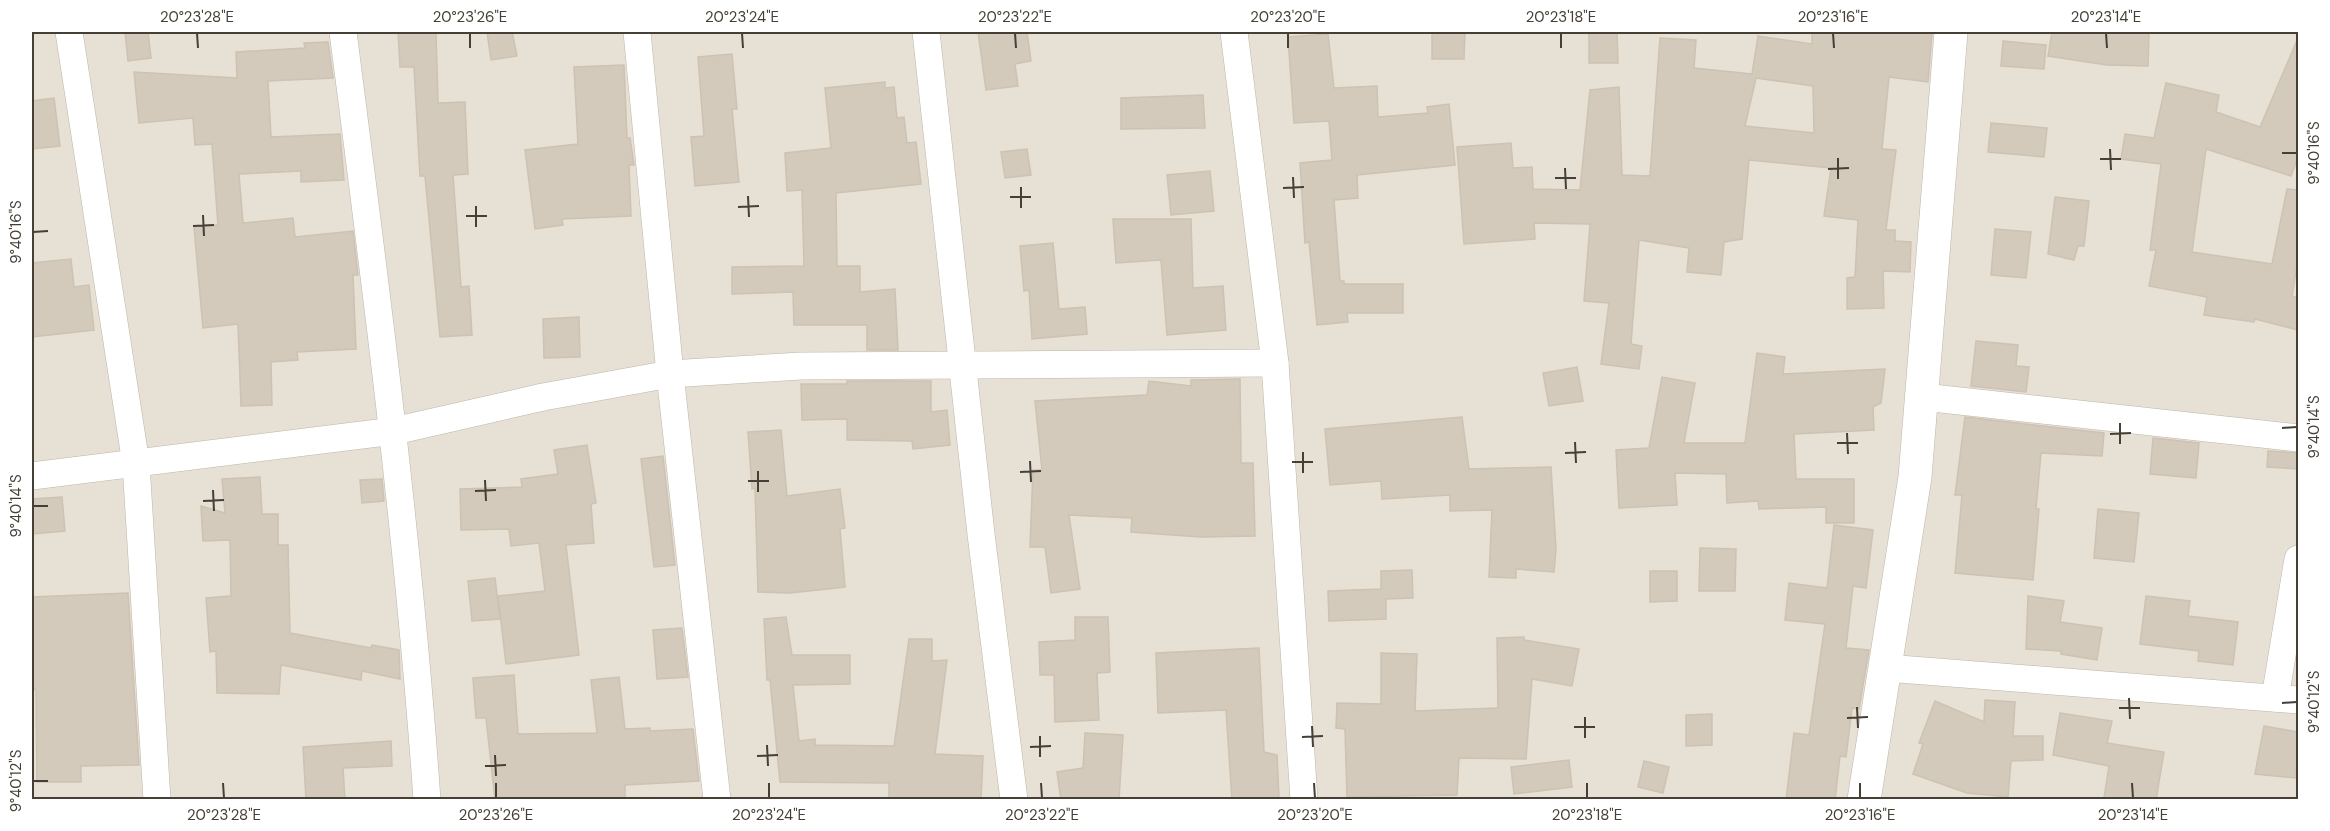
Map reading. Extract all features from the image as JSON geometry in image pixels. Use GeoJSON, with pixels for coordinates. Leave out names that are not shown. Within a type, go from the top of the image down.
{"type":"FeatureCollection","features":[{"type":"Feature","properties":{"kind":"street"},"geometry":{"type":"LineString","coordinates":[[69,32],[136,464],[157,800]]}},
{"type":"Feature","properties":{"kind":"street"},"geometry":{"type":"LineString","coordinates":[[343,32],[394,431],[417,654],[427,800]]}},
{"type":"Feature","properties":{"kind":"street"},"geometry":{"type":"LineString","coordinates":[[637,32],[670,374],[717,800]]}},
{"type":"Feature","properties":{"kind":"street"},"geometry":{"type":"LineString","coordinates":[[926,32],[1014,800]]}},
{"type":"Feature","properties":{"kind":"street"},"geometry":{"type":"LineString","coordinates":[[1234,32],[1275,363],[1304,800]]}},
{"type":"Feature","properties":{"kind":"street"},"geometry":{"type":"LineString","coordinates":[[1864,800],[1915,477],[1951,32]]}},
{"type":"Feature","properties":{"kind":"street"},"geometry":{"type":"LineString","coordinates":[[32,476],[394,431],[543,397],[670,374],[801,366],[1275,363]]}},
{"type":"Feature","properties":{"kind":"street"},"geometry":{"type":"LineString","coordinates":[[1923,397],[2298,438]]}},
{"type":"Feature","properties":{"kind":"street"},"geometry":{"type":"LineString","coordinates":[[1886,668],[2287,699],[2298,559]]}},
{"type":"Feature","properties":{"kind":"shaded area"},"geometry":{"type":"Polygon","coordinates":[[[32,32],[2298,32],[2298,799],[32,799],[32,32]]]}},
{"type":"Feature","properties":{"kind":"building"},"geometry":{"type":"Polygon","coordinates":[[[125,32],[148,32],[151,58],[128,61],[125,32]]]}},
{"type":"Feature","properties":{"kind":"building"},"geometry":{"type":"Polygon","coordinates":[[[398,32],[436,32],[438,103],[465,102],[468,174],[453,175],[461,287],[469,286],[472,335],[440,337],[425,176],[420,176],[414,67],[400,67],[398,32]]]}},
{"type":"Feature","properties":{"kind":"building"},"geometry":{"type":"Polygon","coordinates":[[[487,32],[512,32],[517,56],[491,60],[487,32]]]}},
{"type":"Feature","properties":{"kind":"building"},"geometry":{"type":"Polygon","coordinates":[[[978,32],[1027,32],[1031,61],[1015,64],[1018,86],[986,90],[978,32]]]}},
{"type":"Feature","properties":{"kind":"building"},"geometry":{"type":"Polygon","coordinates":[[[1432,32],[1465,32],[1464,59],[1432,59],[1432,32]]]}},
{"type":"Feature","properties":{"kind":"building"},"geometry":{"type":"Polygon","coordinates":[[[1589,32],[1617,32],[1618,63],[1589,63],[1589,32]]]}},
{"type":"Feature","properties":{"kind":"building"},"geometry":{"type":"Polygon","coordinates":[[[1812,32],[1932,32],[1928,82],[1889,77],[1882,149],[1896,150],[1886,230],[1895,230],[1895,241],[1911,242],[1910,272],[1883,271],[1884,308],[1847,309],[1847,278],[1855,277],[1858,220],[1824,216],[1831,168],[1749,160],[1742,239],[1724,242],[1721,275],[1687,272],[1689,248],[1639,240],[1631,344],[1642,346],[1639,369],[1601,364],[1609,303],[1584,301],[1590,224],[1534,223],[1535,239],[1464,244],[1457,147],[1511,143],[1513,168],[1532,167],[1533,189],[1580,190],[1590,90],[1619,87],[1622,175],[1650,176],[1660,38],[1696,40],[1694,68],[1752,74],[1758,36],[1812,44],[1812,32]],[[1756,78],[1745,126],[1814,133],[1813,86],[1756,78]]]}},
{"type":"Feature","properties":{"kind":"building"},"geometry":{"type":"Polygon","coordinates":[[[2052,32],[2149,32],[2148,66],[2107,65],[2048,56],[2052,32]]]}},
{"type":"Feature","properties":{"kind":"building"},"geometry":{"type":"Polygon","coordinates":[[[1328,34],[1334,88],[1377,86],[1378,117],[1428,113],[1427,107],[1449,104],[1455,165],[1357,175],[1358,198],[1334,200],[1340,281],[1344,281],[1344,284],[1403,284],[1403,313],[1347,313],[1348,322],[1317,325],[1309,242],[1305,243],[1300,163],[1332,160],[1329,121],[1294,123],[1288,37],[1328,34]]]}},
{"type":"Feature","properties":{"kind":"building"},"geometry":{"type":"Polygon","coordinates":[[[2298,38],[2298,157],[2291,176],[2206,149],[2192,252],[2272,264],[2287,189],[2298,190],[2298,260],[2292,296],[2298,298],[2298,330],[2255,319],[2254,322],[2204,315],[2207,297],[2149,286],[2156,250],[2150,250],[2161,164],[2121,159],[2125,134],[2154,138],[2166,83],[2219,95],[2216,112],[2260,127],[2298,38]]]}},
{"type":"Feature","properties":{"kind":"building"},"geometry":{"type":"Polygon","coordinates":[[[2003,41],[2046,45],[2044,69],[2001,66],[2003,41]]]}},
{"type":"Feature","properties":{"kind":"building"},"geometry":{"type":"Polygon","coordinates":[[[328,42],[333,78],[268,81],[271,137],[340,134],[344,180],[301,182],[301,171],[239,174],[243,223],[293,218],[295,237],[353,231],[358,275],[353,275],[356,349],[297,352],[298,360],[271,362],[272,405],[241,406],[238,324],[203,328],[194,227],[218,225],[212,144],[195,145],[193,118],[139,123],[134,72],[237,78],[236,52],[305,48],[304,43],[328,42]]]}},
{"type":"Feature","properties":{"kind":"building"},"geometry":{"type":"Polygon","coordinates":[[[732,54],[737,109],[732,109],[739,182],[695,186],[691,137],[704,136],[698,57],[732,54]]]}},
{"type":"Feature","properties":{"kind":"building"},"geometry":{"type":"Polygon","coordinates":[[[624,65],[627,138],[630,138],[634,165],[629,165],[631,216],[562,219],[563,225],[535,229],[525,150],[578,144],[574,67],[624,65]]]}},
{"type":"Feature","properties":{"kind":"building"},"geometry":{"type":"Polygon","coordinates":[[[885,82],[885,88],[894,87],[897,118],[904,117],[907,143],[916,142],[921,184],[836,193],[837,266],[860,266],[860,292],[895,289],[898,350],[867,350],[867,325],[794,325],[793,292],[732,294],[732,267],[804,266],[802,190],[787,191],[785,153],[831,148],[825,88],[885,82]]]}},
{"type":"Feature","properties":{"kind":"building"},"geometry":{"type":"Polygon","coordinates":[[[1203,95],[1205,128],[1121,129],[1121,98],[1203,95]]]}},
{"type":"Feature","properties":{"kind":"building"},"geometry":{"type":"Polygon","coordinates":[[[54,98],[60,146],[32,149],[32,101],[54,98]]]}},
{"type":"Feature","properties":{"kind":"building"},"geometry":{"type":"Polygon","coordinates":[[[1991,123],[2047,128],[2044,157],[1988,152],[1991,123]]]}},
{"type":"Feature","properties":{"kind":"building"},"geometry":{"type":"Polygon","coordinates":[[[1027,149],[1031,175],[1005,178],[1001,152],[1027,149]]]}},
{"type":"Feature","properties":{"kind":"building"},"geometry":{"type":"Polygon","coordinates":[[[1210,171],[1214,211],[1171,215],[1167,175],[1210,171]]]}},
{"type":"Feature","properties":{"kind":"building"},"geometry":{"type":"Polygon","coordinates":[[[2055,197],[2089,201],[2084,246],[2078,246],[2074,260],[2048,254],[2055,197]]]}},
{"type":"Feature","properties":{"kind":"building"},"geometry":{"type":"Polygon","coordinates":[[[1113,219],[1191,219],[1193,288],[1223,286],[1226,330],[1167,335],[1161,260],[1116,263],[1113,219]]]}},
{"type":"Feature","properties":{"kind":"building"},"geometry":{"type":"Polygon","coordinates":[[[1995,229],[2031,232],[2026,278],[1991,275],[1995,229]]]}},
{"type":"Feature","properties":{"kind":"building"},"geometry":{"type":"Polygon","coordinates":[[[1053,243],[1059,309],[1085,307],[1087,334],[1032,339],[1029,290],[1024,291],[1020,246],[1053,243]]]}},
{"type":"Feature","properties":{"kind":"building"},"geometry":{"type":"Polygon","coordinates":[[[71,259],[74,287],[89,285],[94,330],[32,337],[32,263],[71,259]]]}},
{"type":"Feature","properties":{"kind":"building"},"geometry":{"type":"Polygon","coordinates":[[[579,317],[580,357],[544,358],[543,319],[579,317]]]}},
{"type":"Feature","properties":{"kind":"building"},"geometry":{"type":"Polygon","coordinates":[[[1976,341],[2018,345],[2016,366],[2029,367],[2026,392],[1971,386],[1976,341]]]}},
{"type":"Feature","properties":{"kind":"building"},"geometry":{"type":"Polygon","coordinates":[[[1757,353],[1785,357],[1783,374],[1885,369],[1881,403],[1873,407],[1874,430],[1794,434],[1796,479],[1854,479],[1854,523],[1826,523],[1826,507],[1759,509],[1758,501],[1727,503],[1726,474],[1675,473],[1677,505],[1619,508],[1616,450],[1649,448],[1662,377],[1695,383],[1684,443],[1745,443],[1757,353]]]}},
{"type":"Feature","properties":{"kind":"building"},"geometry":{"type":"Polygon","coordinates":[[[1577,367],[1583,401],[1549,406],[1543,373],[1577,367]]]}},
{"type":"Feature","properties":{"kind":"building"},"geometry":{"type":"Polygon","coordinates":[[[1240,379],[1241,463],[1253,463],[1255,536],[1201,537],[1131,532],[1132,518],[1069,515],[1080,589],[1051,593],[1045,547],[1030,547],[1033,470],[1042,470],[1035,401],[1147,395],[1149,381],[1191,386],[1191,380],[1240,379]]]}},
{"type":"Feature","properties":{"kind":"building"},"geometry":{"type":"Polygon","coordinates":[[[847,381],[931,381],[931,412],[947,410],[950,445],[913,449],[912,441],[847,440],[847,419],[802,420],[801,384],[847,384],[847,381]]]}},
{"type":"Feature","properties":{"kind":"building"},"geometry":{"type":"Polygon","coordinates":[[[1462,417],[1469,469],[1551,467],[1556,549],[1554,572],[1516,569],[1516,578],[1489,577],[1492,510],[1450,511],[1450,495],[1382,499],[1381,481],[1330,485],[1325,429],[1462,417]]]}},
{"type":"Feature","properties":{"kind":"building"},"geometry":{"type":"Polygon","coordinates":[[[1965,417],[2104,433],[2102,456],[2041,453],[2033,580],[1955,573],[1962,495],[1955,495],[1965,417]]]}},
{"type":"Feature","properties":{"kind":"building"},"geometry":{"type":"Polygon","coordinates":[[[781,430],[787,496],[840,489],[845,528],[840,529],[845,587],[790,593],[758,592],[755,488],[752,489],[748,432],[781,430]]]}},
{"type":"Feature","properties":{"kind":"building"},"geometry":{"type":"Polygon","coordinates":[[[2153,438],[2199,443],[2196,478],[2150,474],[2153,438]]]}},
{"type":"Feature","properties":{"kind":"building"},"geometry":{"type":"Polygon","coordinates":[[[587,445],[596,503],[591,504],[594,543],[566,545],[579,655],[506,664],[498,596],[545,591],[539,543],[511,546],[509,529],[461,530],[460,489],[522,487],[521,479],[558,474],[554,450],[587,445]]]}},
{"type":"Feature","properties":{"kind":"building"},"geometry":{"type":"Polygon","coordinates":[[[2268,451],[2298,453],[2298,469],[2267,467],[2268,451]]]}},
{"type":"Feature","properties":{"kind":"building"},"geometry":{"type":"Polygon","coordinates":[[[663,456],[675,565],[654,567],[641,459],[663,456]]]}},
{"type":"Feature","properties":{"kind":"building"},"geometry":{"type":"Polygon","coordinates":[[[260,477],[262,514],[278,514],[278,545],[288,545],[290,633],[371,648],[372,645],[399,650],[400,679],[362,671],[361,680],[281,665],[279,694],[217,693],[216,651],[210,652],[206,598],[231,596],[230,540],[203,541],[201,506],[225,513],[222,479],[260,477]]]}},
{"type":"Feature","properties":{"kind":"building"},"geometry":{"type":"Polygon","coordinates":[[[382,479],[384,501],[362,503],[360,480],[382,479]]]}},
{"type":"Feature","properties":{"kind":"building"},"geometry":{"type":"Polygon","coordinates":[[[62,497],[65,531],[32,534],[32,499],[62,497]]]}},
{"type":"Feature","properties":{"kind":"building"},"geometry":{"type":"Polygon","coordinates":[[[2098,509],[2139,513],[2134,562],[2094,558],[2098,509]]]}},
{"type":"Feature","properties":{"kind":"building"},"geometry":{"type":"Polygon","coordinates":[[[1834,525],[1873,530],[1866,588],[1853,586],[1846,648],[1869,650],[1859,709],[1852,708],[1846,757],[1840,756],[1835,800],[1786,800],[1794,733],[1809,735],[1825,624],[1785,620],[1789,583],[1827,588],[1834,525]]]}},
{"type":"Feature","properties":{"kind":"building"},"geometry":{"type":"Polygon","coordinates":[[[1700,548],[1736,549],[1735,591],[1699,591],[1700,548]]]}},
{"type":"Feature","properties":{"kind":"building"},"geometry":{"type":"Polygon","coordinates":[[[1412,570],[1413,598],[1386,599],[1386,619],[1329,621],[1328,591],[1381,589],[1381,571],[1412,570]]]}},
{"type":"Feature","properties":{"kind":"building"},"geometry":{"type":"Polygon","coordinates":[[[1650,571],[1677,571],[1677,601],[1650,602],[1650,571]]]}},
{"type":"Feature","properties":{"kind":"building"},"geometry":{"type":"Polygon","coordinates":[[[495,578],[500,619],[472,621],[468,581],[495,578]]]}},
{"type":"Feature","properties":{"kind":"building"},"geometry":{"type":"Polygon","coordinates":[[[128,593],[139,765],[81,766],[81,782],[37,782],[36,689],[32,690],[32,597],[128,593]]]}},
{"type":"Feature","properties":{"kind":"building"},"geometry":{"type":"Polygon","coordinates":[[[2028,596],[2064,601],[2060,622],[2102,628],[2097,660],[2061,654],[2061,651],[2026,649],[2028,596]]]}},
{"type":"Feature","properties":{"kind":"building"},"geometry":{"type":"Polygon","coordinates":[[[2146,596],[2190,601],[2188,616],[2238,622],[2233,665],[2198,661],[2199,651],[2140,644],[2146,596]]]}},
{"type":"Feature","properties":{"kind":"building"},"geometry":{"type":"Polygon","coordinates":[[[786,617],[792,655],[850,655],[850,684],[793,685],[799,741],[815,739],[815,745],[894,746],[909,639],[932,639],[932,661],[947,660],[935,754],[983,756],[981,800],[889,800],[889,783],[780,782],[770,680],[767,680],[764,619],[786,617]]]}},
{"type":"Feature","properties":{"kind":"building"},"geometry":{"type":"Polygon","coordinates":[[[1075,617],[1108,617],[1110,672],[1097,673],[1099,720],[1055,722],[1054,675],[1040,675],[1039,642],[1075,640],[1075,617]]]}},
{"type":"Feature","properties":{"kind":"building"},"geometry":{"type":"Polygon","coordinates":[[[682,628],[688,677],[657,679],[653,630],[682,628]]]}},
{"type":"Feature","properties":{"kind":"building"},"geometry":{"type":"Polygon","coordinates":[[[1524,637],[1524,640],[1579,649],[1572,686],[1532,679],[1526,759],[1459,758],[1457,795],[1347,797],[1345,729],[1336,728],[1337,703],[1381,704],[1381,653],[1417,654],[1415,711],[1498,708],[1497,638],[1524,637]]]}},
{"type":"Feature","properties":{"kind":"building"},"geometry":{"type":"Polygon","coordinates":[[[1259,648],[1264,752],[1277,755],[1279,798],[1232,800],[1226,710],[1158,713],[1156,653],[1259,648]]]}},
{"type":"Feature","properties":{"kind":"building"},"geometry":{"type":"Polygon","coordinates":[[[514,675],[518,734],[597,733],[591,680],[619,677],[625,729],[650,728],[650,731],[693,729],[699,781],[625,785],[625,800],[495,800],[486,718],[476,718],[473,678],[514,675]]]}},
{"type":"Feature","properties":{"kind":"building"},"geometry":{"type":"Polygon","coordinates":[[[1985,700],[2015,702],[2013,736],[2043,736],[2043,760],[2011,761],[2008,797],[1967,793],[1913,774],[1923,744],[1919,743],[1935,701],[1984,722],[1985,700]]]}},
{"type":"Feature","properties":{"kind":"building"},"geometry":{"type":"Polygon","coordinates":[[[2060,713],[2112,721],[2107,743],[2164,752],[2156,800],[2104,798],[2109,766],[2053,755],[2060,713]]]}},
{"type":"Feature","properties":{"kind":"building"},"geometry":{"type":"Polygon","coordinates":[[[1712,714],[1712,745],[1686,746],[1686,715],[1712,714]]]}},
{"type":"Feature","properties":{"kind":"building"},"geometry":{"type":"Polygon","coordinates":[[[2264,726],[2298,732],[2296,778],[2255,774],[2264,726]]]}},
{"type":"Feature","properties":{"kind":"building"},"geometry":{"type":"Polygon","coordinates":[[[1085,733],[1123,735],[1119,800],[1061,800],[1057,772],[1083,768],[1085,733]]]}},
{"type":"Feature","properties":{"kind":"building"},"geometry":{"type":"Polygon","coordinates":[[[391,741],[392,766],[343,768],[345,800],[306,800],[303,747],[391,741]]]}},
{"type":"Feature","properties":{"kind":"building"},"geometry":{"type":"Polygon","coordinates":[[[1569,760],[1572,787],[1514,794],[1511,767],[1569,760]]]}},
{"type":"Feature","properties":{"kind":"building"},"geometry":{"type":"Polygon","coordinates":[[[1644,761],[1669,767],[1663,793],[1638,787],[1644,761]]]}}]}
